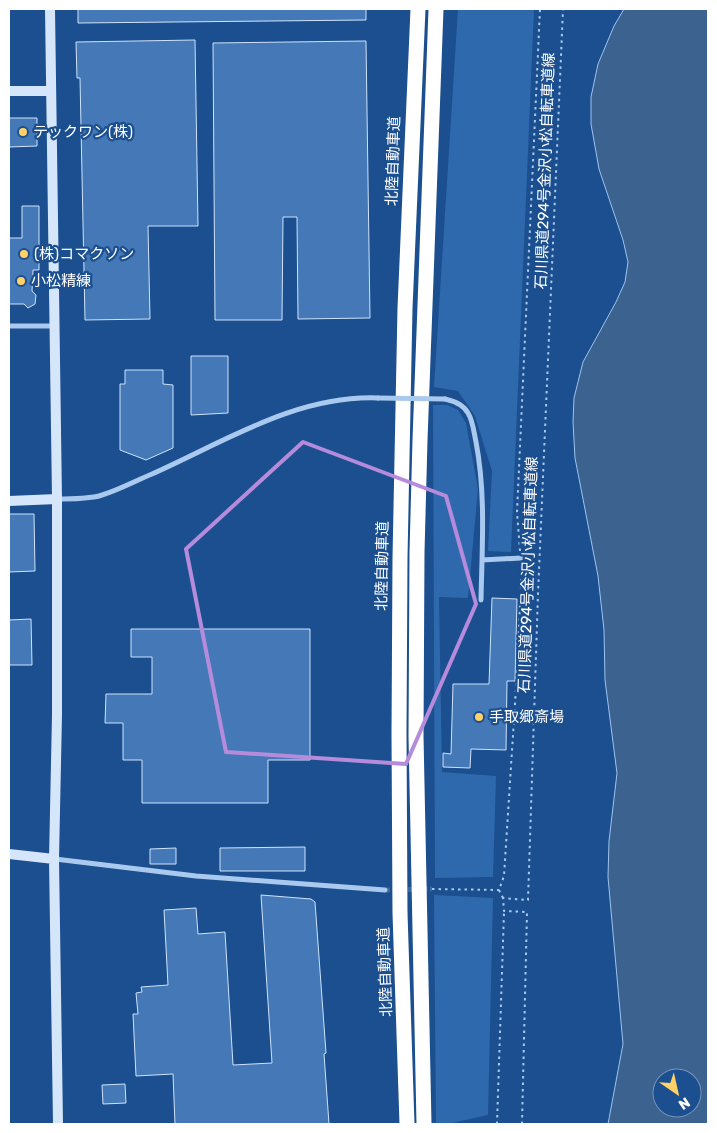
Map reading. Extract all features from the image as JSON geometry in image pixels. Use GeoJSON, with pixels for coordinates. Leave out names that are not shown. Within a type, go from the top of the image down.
{"type":"FeatureCollection","features":[{"type":"Feature","properties":{"kind":"highway","name":"北陸自動車道"},"geometry":{"type":"LineString","coordinates":[[407,1124],[400,913],[398,733],[405,308],[418,9]]}},
{"type":"Feature","properties":{"kind":"highway"},"geometry":{"type":"LineString","coordinates":[[424,1124],[417,785],[417,562],[420,430],[436,9]]}},
{"type":"Feature","properties":{"kind":"street"},"geometry":{"type":"LineString","coordinates":[[50,9],[57,499],[57,715],[54,859],[58,1124]]}},
{"type":"Feature","properties":{"kind":"street"},"geometry":{"type":"LineString","coordinates":[[9,91],[51,91]]}},
{"type":"Feature","properties":{"kind":"street"},"geometry":{"type":"LineString","coordinates":[[9,326],[54,326]]}},
{"type":"Feature","properties":{"kind":"street"},"geometry":{"type":"LineString","coordinates":[[9,501],[100,496],[259,424],[297,410],[332,401],[364,397],[446,399],[457,402],[467,412],[472,427],[483,490],[481,600]]}},
{"type":"Feature","properties":{"kind":"street"},"geometry":{"type":"LineString","coordinates":[[482,560],[521,558]]}},
{"type":"Feature","properties":{"kind":"street"},"geometry":{"type":"LineString","coordinates":[[9,854],[196,876],[385,890]]}},
{"type":"Feature","properties":{"kind":"path"},"geometry":{"type":"LineString","coordinates":[[497,1124],[504,911],[503,898],[499,890],[504,876],[507,836],[522,569],[517,512],[540,9]]}},
{"type":"Feature","properties":{"kind":"path","name":"石川県道294号金沢小松自転車道線"},"geometry":{"type":"LineString","coordinates":[[503,898],[528,900],[538,594],[563,9]]}},
{"type":"Feature","properties":{"kind":"path"},"geometry":{"type":"LineString","coordinates":[[432,889],[499,890]]}},
{"type":"Feature","properties":{"kind":"path"},"geometry":{"type":"LineString","coordinates":[[504,911],[527,912],[522,1124]]}},
{"type":"Feature","properties":{"kind":"highlighted area"},"geometry":{"type":"Polygon","coordinates":[[[303,442],[446,496],[476,604],[406,764],[226,752],[186,549],[303,442]]]}},
{"type":"Feature","properties":{"kind":"shaded area"},"geometry":{"type":"Polygon","coordinates":[[[458,9],[534,9],[511,552],[488,551],[492,471],[475,416],[458,391],[434,387],[458,9]]]}},
{"type":"Feature","properties":{"kind":"shaded area"},"geometry":{"type":"Polygon","coordinates":[[[624,9],[708,9],[708,1124],[608,1124],[623,1044],[608,877],[609,841],[617,773],[605,680],[604,630],[598,576],[575,458],[573,422],[574,398],[583,362],[625,282],[628,262],[623,240],[599,169],[591,124],[591,97],[598,64],[614,26],[624,9]]]}},
{"type":"Feature","properties":{"kind":"shaded area"},"geometry":{"type":"Polygon","coordinates":[[[433,405],[447,405],[458,410],[466,423],[478,489],[468,598],[439,597],[442,772],[496,776],[493,877],[435,878],[433,405]]]}},
{"type":"Feature","properties":{"kind":"shaded area"},"geometry":{"type":"Polygon","coordinates":[[[434,895],[493,898],[488,1115],[447,1124],[436,1124],[434,895]]]}},
{"type":"Feature","properties":{"kind":"building"},"geometry":{"type":"Polygon","coordinates":[[[78,9],[366,9],[366,20],[78,23],[78,9]]]}},
{"type":"Feature","properties":{"kind":"building"},"geometry":{"type":"Polygon","coordinates":[[[195,40],[198,226],[148,226],[150,319],[85,320],[80,78],[77,78],[76,42],[195,40]]]}},
{"type":"Feature","properties":{"kind":"building"},"geometry":{"type":"Polygon","coordinates":[[[366,41],[370,318],[298,319],[297,217],[283,217],[282,320],[215,320],[213,43],[366,41]]]}},
{"type":"Feature","properties":{"kind":"building","name":"テックワン(株)"},"geometry":{"type":"Polygon","coordinates":[[[9,118],[37,118],[37,146],[9,147],[9,118]]]}},
{"type":"Feature","properties":{"kind":"building","name":"(株)コマクソン"},"geometry":{"type":"Polygon","coordinates":[[[22,206],[39,206],[39,270],[33,270],[32,291],[36,295],[35,304],[28,308],[24,304],[9,304],[9,238],[22,238],[22,206]]]}},
{"type":"Feature","properties":{"kind":"building"},"geometry":{"type":"Polygon","coordinates":[[[191,356],[228,356],[228,413],[191,415],[191,356]]]}},
{"type":"Feature","properties":{"kind":"building"},"geometry":{"type":"Polygon","coordinates":[[[125,370],[163,370],[163,384],[173,385],[173,448],[146,460],[120,450],[120,384],[125,384],[125,370]]]}},
{"type":"Feature","properties":{"kind":"building"},"geometry":{"type":"Polygon","coordinates":[[[9,514],[34,514],[35,571],[9,572],[9,514]]]}},
{"type":"Feature","properties":{"kind":"building"},"geometry":{"type":"Polygon","coordinates":[[[492,598],[517,599],[515,681],[507,681],[506,750],[471,749],[470,768],[443,767],[443,753],[451,754],[453,684],[489,684],[492,598]]]}},
{"type":"Feature","properties":{"kind":"building"},"geometry":{"type":"Polygon","coordinates":[[[31,619],[32,665],[9,665],[9,620],[31,619]]]}},
{"type":"Feature","properties":{"kind":"building"},"geometry":{"type":"Polygon","coordinates":[[[131,629],[310,629],[310,760],[268,760],[268,803],[142,803],[142,760],[123,760],[123,723],[105,723],[106,694],[152,694],[152,657],[131,657],[131,629]]]}},
{"type":"Feature","properties":{"kind":"building"},"geometry":{"type":"Polygon","coordinates":[[[305,847],[305,871],[220,871],[220,848],[305,847]]]}},
{"type":"Feature","properties":{"kind":"building"},"geometry":{"type":"Polygon","coordinates":[[[176,848],[176,864],[150,864],[150,849],[176,848]]]}},
{"type":"Feature","properties":{"kind":"building"},"geometry":{"type":"Polygon","coordinates":[[[261,895],[311,899],[315,902],[329,1124],[175,1124],[173,1074],[136,1076],[133,1014],[138,1014],[136,993],[142,992],[141,987],[168,985],[164,910],[196,908],[198,934],[225,932],[233,1065],[272,1063],[261,895]]]}},
{"type":"Feature","properties":{"kind":"building"},"geometry":{"type":"Polygon","coordinates":[[[125,1084],[126,1103],[103,1104],[102,1085],[125,1084]]]}},
{"type":"Feature","properties":{"kind":"tunnel"},"geometry":{"type":"LineString","coordinates":[[385,890],[432,889]]}},
{"type":"Feature","properties":{"kind":"place","name":"テックワン(株)"},"geometry":{"type":"Point","coordinates":[23,132]}},
{"type":"Feature","properties":{"kind":"place","name":"(株)コマクソン"},"geometry":{"type":"Point","coordinates":[24,254]}},
{"type":"Feature","properties":{"kind":"place","name":"小松精練"},"geometry":{"type":"Point","coordinates":[21,281]}},
{"type":"Feature","properties":{"kind":"place","name":"手取郷斎場"},"geometry":{"type":"Point","coordinates":[479,717]}}]}
